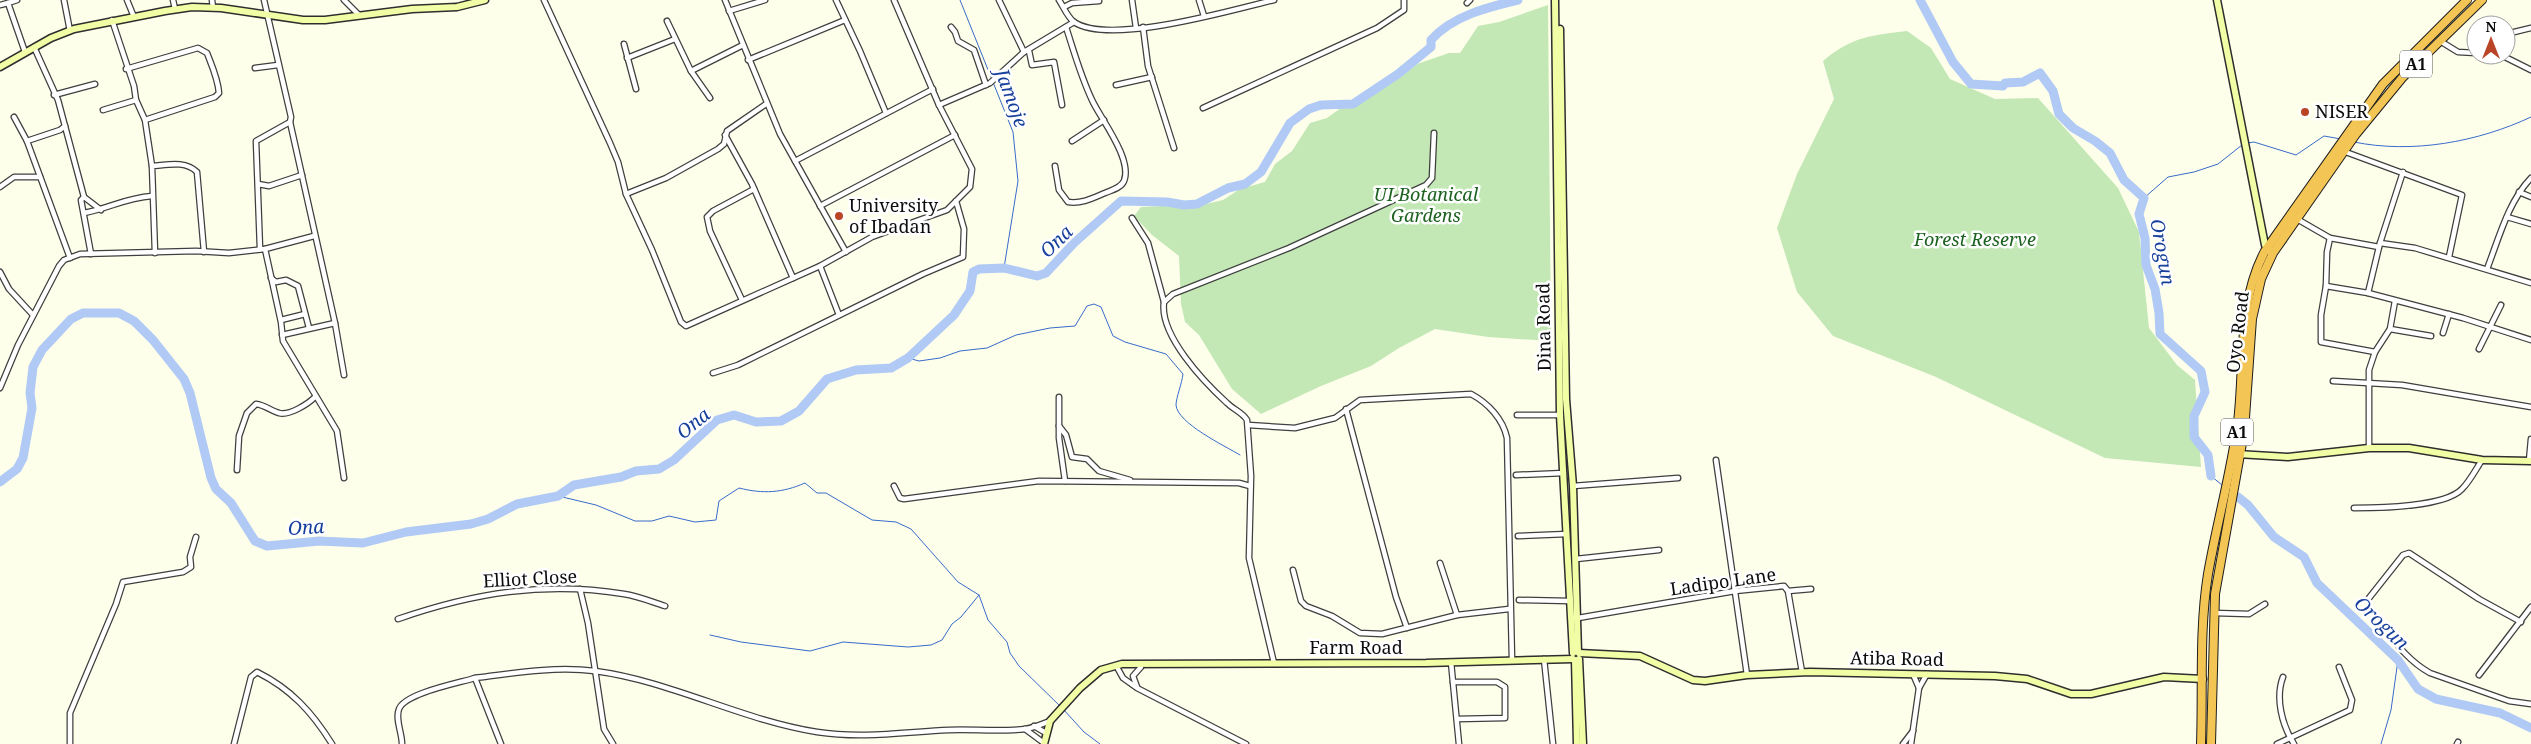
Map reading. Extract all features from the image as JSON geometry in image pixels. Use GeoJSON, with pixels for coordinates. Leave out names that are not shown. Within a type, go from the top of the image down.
{"type":"FeatureCollection","features":[{"type":"Feature","properties":{"kind":"highway","name":"Oyo Road"},"geometry":{"type":"LineString","coordinates":[[2270,251],[2296,219],[2343,148],[2347,136],[2383,84],[2467,0]]}},
{"type":"Feature","properties":{"kind":"highway","name":"Oyo Road"},"geometry":{"type":"LineString","coordinates":[[2201,744],[2203,679],[2211,593],[2237,454],[2246,316],[2252,286],[2270,251],[2343,148],[2402,78],[2482,0]]}},
{"type":"Feature","properties":{"kind":"highway","name":"Oyo Road"},"geometry":{"type":"LineString","coordinates":[[2211,593],[2214,613],[2212,744]]}},
{"type":"Feature","properties":{"kind":"street"},"geometry":{"type":"LineString","coordinates":[[0,5],[17,0]]}},
{"type":"Feature","properties":{"kind":"street"},"geometry":{"type":"LineString","coordinates":[[64,0],[70,30]]}},
{"type":"Feature","properties":{"kind":"street"},"geometry":{"type":"LineString","coordinates":[[127,0],[134,16]]}},
{"type":"Feature","properties":{"kind":"street"},"geometry":{"type":"LineString","coordinates":[[172,0],[175,9]]}},
{"type":"Feature","properties":{"kind":"street"},"geometry":{"type":"LineString","coordinates":[[212,0],[212,8]]}},
{"type":"Feature","properties":{"kind":"street"},"geometry":{"type":"LineString","coordinates":[[264,0],[291,117],[290,122],[314,236],[335,323],[344,375]]}},
{"type":"Feature","properties":{"kind":"street"},"geometry":{"type":"LineString","coordinates":[[344,0],[359,15]]}},
{"type":"Feature","properties":{"kind":"street"},"geometry":{"type":"LineString","coordinates":[[0,67],[25,52],[70,30],[112,20],[175,9],[212,8],[302,20],[325,20],[359,15],[457,7],[485,0]]}},
{"type":"Feature","properties":{"kind":"street"},"geometry":{"type":"LineString","coordinates":[[544,0],[616,156],[626,194],[652,250],[682,325],[686,326],[820,266],[872,237],[947,210],[970,187],[973,174],[940,105],[894,0]]}},
{"type":"Feature","properties":{"kind":"street"},"geometry":{"type":"LineString","coordinates":[[725,0],[766,104],[795,161],[846,252]]}},
{"type":"Feature","properties":{"kind":"street"},"geometry":{"type":"LineString","coordinates":[[729,11],[765,0]]}},
{"type":"Feature","properties":{"kind":"street"},"geometry":{"type":"LineString","coordinates":[[836,0],[886,113]]}},
{"type":"Feature","properties":{"kind":"street"},"geometry":{"type":"LineString","coordinates":[[999,0],[1032,64],[1054,62],[1062,105]]}},
{"type":"Feature","properties":{"kind":"street"},"geometry":{"type":"LineString","coordinates":[[1059,0],[1074,22],[1091,27],[1119,30],[1204,16],[1274,0]]}},
{"type":"Feature","properties":{"kind":"street"},"geometry":{"type":"LineString","coordinates":[[1132,0],[1136,28]]}},
{"type":"Feature","properties":{"kind":"street"},"geometry":{"type":"LineString","coordinates":[[1199,0],[1204,16]]}},
{"type":"Feature","properties":{"kind":"street"},"geometry":{"type":"LineString","coordinates":[[1204,108],[1377,28],[1404,10],[1404,0]]}},
{"type":"Feature","properties":{"kind":"street","name":"Dina Road"},"geometry":{"type":"LineString","coordinates":[[1557,0],[1565,473],[1570,601],[1576,656]]}},
{"type":"Feature","properties":{"kind":"street"},"geometry":{"type":"LineString","coordinates":[[2217,0],[2270,251]]}},
{"type":"Feature","properties":{"kind":"street"},"geometry":{"type":"LineString","coordinates":[[1064,7],[1072,3],[1099,1]]}},
{"type":"Feature","properties":{"kind":"street"},"geometry":{"type":"LineString","coordinates":[[8,2],[25,52]]}},
{"type":"Feature","properties":{"kind":"street"},"geometry":{"type":"LineString","coordinates":[[112,20],[126,69],[136,93],[136,100],[146,120],[152,166],[155,253]]}},
{"type":"Feature","properties":{"kind":"street"},"geometry":{"type":"LineString","coordinates":[[748,60],[845,20]]}},
{"type":"Feature","properties":{"kind":"street"},"geometry":{"type":"LineString","coordinates":[[667,21],[692,72],[710,98]]}},
{"type":"Feature","properties":{"kind":"street"},"geometry":{"type":"LineString","coordinates":[[940,105],[986,85],[1026,52],[1074,22]]}},
{"type":"Feature","properties":{"kind":"street"},"geometry":{"type":"LineString","coordinates":[[951,27],[958,41],[974,50],[986,85]]}},
{"type":"Feature","properties":{"kind":"street"},"geometry":{"type":"LineString","coordinates":[[1056,166],[1059,190],[1068,202],[1083,202],[1119,187],[1124,182],[1124,166],[1113,134],[1092,102],[1066,27]]}},
{"type":"Feature","properties":{"kind":"street"},"geometry":{"type":"LineString","coordinates":[[1143,27],[1148,66],[1174,148]]}},
{"type":"Feature","properties":{"kind":"street"},"geometry":{"type":"LineString","coordinates":[[2516,32],[2531,28]]}},
{"type":"Feature","properties":{"kind":"street"},"geometry":{"type":"LineString","coordinates":[[627,58],[676,39]]}},
{"type":"Feature","properties":{"kind":"street"},"geometry":{"type":"LineString","coordinates":[[2440,41],[2458,52],[2466,52]]}},
{"type":"Feature","properties":{"kind":"street"},"geometry":{"type":"LineString","coordinates":[[624,44],[636,89]]}},
{"type":"Feature","properties":{"kind":"street"},"geometry":{"type":"LineString","coordinates":[[692,72],[743,45]]}},
{"type":"Feature","properties":{"kind":"street"},"geometry":{"type":"LineString","coordinates":[[34,48],[54,95],[58,100],[84,196],[101,210]]}},
{"type":"Feature","properties":{"kind":"street"},"geometry":{"type":"LineString","coordinates":[[126,69],[198,48],[207,53],[220,93],[215,98],[146,120]]}},
{"type":"Feature","properties":{"kind":"street"},"geometry":{"type":"LineString","coordinates":[[2516,62],[2531,70]]}},
{"type":"Feature","properties":{"kind":"street"},"geometry":{"type":"LineString","coordinates":[[255,68],[278,65]]}},
{"type":"Feature","properties":{"kind":"street"},"geometry":{"type":"LineString","coordinates":[[1116,84],[1152,77]]}},
{"type":"Feature","properties":{"kind":"street"},"geometry":{"type":"LineString","coordinates":[[54,95],[95,84]]}},
{"type":"Feature","properties":{"kind":"street"},"geometry":{"type":"LineString","coordinates":[[795,161],[933,89]]}},
{"type":"Feature","properties":{"kind":"street"},"geometry":{"type":"LineString","coordinates":[[103,110],[136,100]]}},
{"type":"Feature","properties":{"kind":"street"},"geometry":{"type":"LineString","coordinates":[[724,134],[766,104]]}},
{"type":"Feature","properties":{"kind":"street"},"geometry":{"type":"LineString","coordinates":[[14,117],[27,141],[70,258]]}},
{"type":"Feature","properties":{"kind":"street"},"geometry":{"type":"LineString","coordinates":[[1072,141],[1104,120]]}},
{"type":"Feature","properties":{"kind":"street"},"geometry":{"type":"LineString","coordinates":[[290,122],[256,141],[262,249],[281,320],[284,345],[337,431],[344,478]]}},
{"type":"Feature","properties":{"kind":"street"},"geometry":{"type":"LineString","coordinates":[[27,141],[60,130],[65,126]]}},
{"type":"Feature","properties":{"kind":"street"},"geometry":{"type":"LineString","coordinates":[[1164,302],[1174,294],[1289,248],[1426,185],[1432,178],[1434,132]]}},
{"type":"Feature","properties":{"kind":"street"},"geometry":{"type":"LineString","coordinates":[[626,194],[666,178],[718,149],[724,144],[724,134]]}},
{"type":"Feature","properties":{"kind":"street"},"geometry":{"type":"LineString","coordinates":[[724,134],[754,189],[793,278]]}},
{"type":"Feature","properties":{"kind":"street"},"geometry":{"type":"LineString","coordinates":[[820,206],[955,135]]}},
{"type":"Feature","properties":{"kind":"street"},"geometry":{"type":"LineString","coordinates":[[2343,148],[2462,195],[2449,257]]}},
{"type":"Feature","properties":{"kind":"street"},"geometry":{"type":"LineString","coordinates":[[152,166],[184,164],[197,172],[204,252]]}},
{"type":"Feature","properties":{"kind":"street"},"geometry":{"type":"LineString","coordinates":[[2368,293],[2380,245],[2403,172]]}},
{"type":"Feature","properties":{"kind":"street"},"geometry":{"type":"LineString","coordinates":[[2487,269],[2506,217],[2519,192],[2530,179],[2531,174]]}},
{"type":"Feature","properties":{"kind":"street"},"geometry":{"type":"LineString","coordinates":[[258,184],[269,186],[302,175]]}},
{"type":"Feature","properties":{"kind":"street"},"geometry":{"type":"LineString","coordinates":[[0,187],[14,177],[40,177]]}},
{"type":"Feature","properties":{"kind":"street"},"geometry":{"type":"LineString","coordinates":[[742,300],[710,231],[707,217],[713,211],[754,189]]}},
{"type":"Feature","properties":{"kind":"street"},"geometry":{"type":"LineString","coordinates":[[2519,192],[2531,197]]}},
{"type":"Feature","properties":{"kind":"street"},"geometry":{"type":"LineString","coordinates":[[84,196],[81,200],[91,254]]}},
{"type":"Feature","properties":{"kind":"street"},"geometry":{"type":"LineString","coordinates":[[84,213],[101,210],[129,198],[152,196]]}},
{"type":"Feature","properties":{"kind":"street"},"geometry":{"type":"LineString","coordinates":[[713,373],[738,365],[963,256],[964,229],[956,201]]}},
{"type":"Feature","properties":{"kind":"street"},"geometry":{"type":"LineString","coordinates":[[2506,217],[2531,224]]}},
{"type":"Feature","properties":{"kind":"street"},"geometry":{"type":"LineString","coordinates":[[1132,218],[1148,243],[1164,302],[1164,322],[1181,350],[1228,404],[1244,415],[1248,425],[1250,486],[1249,558],[1274,663]]}},
{"type":"Feature","properties":{"kind":"street"},"geometry":{"type":"LineString","coordinates":[[2296,219],[2330,238],[2414,248],[2531,283]]}},
{"type":"Feature","properties":{"kind":"street"},"geometry":{"type":"LineString","coordinates":[[0,388],[33,315],[59,266],[70,258],[80,254],[230,253],[262,249],[314,236]]}},
{"type":"Feature","properties":{"kind":"street"},"geometry":{"type":"LineString","coordinates":[[2330,238],[2327,252],[2326,286],[2321,315],[2321,342],[2375,352]]}},
{"type":"Feature","properties":{"kind":"street"},"geometry":{"type":"LineString","coordinates":[[820,266],[839,315]]}},
{"type":"Feature","properties":{"kind":"street"},"geometry":{"type":"LineString","coordinates":[[0,272],[9,289],[33,315]]}},
{"type":"Feature","properties":{"kind":"street"},"geometry":{"type":"LineString","coordinates":[[271,278],[276,282],[286,280],[298,286],[309,328]]}},
{"type":"Feature","properties":{"kind":"street"},"geometry":{"type":"LineString","coordinates":[[2326,286],[2368,293],[2449,314],[2531,340]]}},
{"type":"Feature","properties":{"kind":"street"},"geometry":{"type":"LineString","coordinates":[[2369,448],[2368,382],[2375,352],[2390,329],[2395,301]]}},
{"type":"Feature","properties":{"kind":"street"},"geometry":{"type":"LineString","coordinates":[[2479,349],[2501,304]]}},
{"type":"Feature","properties":{"kind":"street"},"geometry":{"type":"LineString","coordinates":[[281,320],[305,314]]}},
{"type":"Feature","properties":{"kind":"street"},"geometry":{"type":"LineString","coordinates":[[2443,333],[2449,314]]}},
{"type":"Feature","properties":{"kind":"street"},"geometry":{"type":"LineString","coordinates":[[282,335],[335,323]]}},
{"type":"Feature","properties":{"kind":"street"},"geometry":{"type":"LineString","coordinates":[[2390,329],[2431,336]]}},
{"type":"Feature","properties":{"kind":"street"},"geometry":{"type":"LineString","coordinates":[[2333,381],[2402,385],[2531,407]]}},
{"type":"Feature","properties":{"kind":"street"},"geometry":{"type":"LineString","coordinates":[[1248,425],[1295,428],[1335,418],[1360,400],[1471,394],[1486,402],[1495,412],[1507,438],[1509,609],[1512,660]]}},
{"type":"Feature","properties":{"kind":"street"},"geometry":{"type":"LineString","coordinates":[[237,470],[239,436],[247,413],[256,404],[269,406],[278,413],[288,413],[315,397]]}},
{"type":"Feature","properties":{"kind":"street"},"geometry":{"type":"LineString","coordinates":[[1059,397],[1059,426],[1065,481]]}},
{"type":"Feature","properties":{"kind":"street"},"geometry":{"type":"LineString","coordinates":[[1346,409],[1396,597],[1407,628]]}},
{"type":"Feature","properties":{"kind":"street"},"geometry":{"type":"LineString","coordinates":[[1517,415],[1564,415]]}},
{"type":"Feature","properties":{"kind":"street","name":"Dina Road"},"geometry":{"type":"LineString","coordinates":[[1564,415],[1573,486],[1578,618],[1576,656]]}},
{"type":"Feature","properties":{"kind":"street"},"geometry":{"type":"LineString","coordinates":[[1059,426],[1066,435],[1072,457],[1087,459],[1099,470],[1134,482]]}},
{"type":"Feature","properties":{"kind":"street"},"geometry":{"type":"LineString","coordinates":[[2237,454],[2288,457],[2369,448],[2416,448],[2482,460],[2530,461],[2531,438]]}},
{"type":"Feature","properties":{"kind":"street"},"geometry":{"type":"LineString","coordinates":[[1716,460],[1747,676]]}},
{"type":"Feature","properties":{"kind":"street"},"geometry":{"type":"LineString","coordinates":[[2354,508],[2403,506],[2453,495],[2463,488],[2482,460]]}},
{"type":"Feature","properties":{"kind":"street"},"geometry":{"type":"LineString","coordinates":[[1516,475],[1565,473]]}},
{"type":"Feature","properties":{"kind":"street"},"geometry":{"type":"LineString","coordinates":[[1573,486],[1678,478]]}},
{"type":"Feature","properties":{"kind":"street"},"geometry":{"type":"LineString","coordinates":[[894,486],[900,498],[908,499],[1039,481],[1238,483],[1250,486]]}},
{"type":"Feature","properties":{"kind":"street"},"geometry":{"type":"LineString","coordinates":[[1518,536],[1567,534]]}},
{"type":"Feature","properties":{"kind":"street"},"geometry":{"type":"LineString","coordinates":[[70,744],[70,713],[116,604],[123,582],[183,572],[191,567],[190,557],[196,537]]}},
{"type":"Feature","properties":{"kind":"street"},"geometry":{"type":"LineString","coordinates":[[1576,559],[1659,550]]}},
{"type":"Feature","properties":{"kind":"street"},"geometry":{"type":"LineString","coordinates":[[2369,598],[2403,555],[2409,553],[2479,599],[2521,622]]}},
{"type":"Feature","properties":{"kind":"street"},"geometry":{"type":"LineString","coordinates":[[1440,563],[1457,615]]}},
{"type":"Feature","properties":{"kind":"street"},"geometry":{"type":"LineString","coordinates":[[1293,570],[1302,602],[1306,606],[1332,616],[1360,634],[1382,634],[1457,615],[1509,609]]}},
{"type":"Feature","properties":{"kind":"street","name":"Ladipo Lane"},"geometry":{"type":"LineString","coordinates":[[1578,618],[1735,591],[1784,586],[1788,591],[1802,672]]}},
{"type":"Feature","properties":{"kind":"street"},"geometry":{"type":"LineString","coordinates":[[580,589],[604,730],[613,744]]}},
{"type":"Feature","properties":{"kind":"street","name":"Elliot Close"},"geometry":{"type":"LineString","coordinates":[[398,619],[445,603],[481,595],[525,590],[580,589],[626,594],[665,606]]}},
{"type":"Feature","properties":{"kind":"street"},"geometry":{"type":"LineString","coordinates":[[1788,591],[1811,589]]}},
{"type":"Feature","properties":{"kind":"street"},"geometry":{"type":"LineString","coordinates":[[1519,600],[1570,601]]}},
{"type":"Feature","properties":{"kind":"street"},"geometry":{"type":"LineString","coordinates":[[2214,613],[2249,614],[2265,604]]}},
{"type":"Feature","properties":{"kind":"street"},"geometry":{"type":"LineString","coordinates":[[2479,675],[2531,607]]}},
{"type":"Feature","properties":{"kind":"street"},"geometry":{"type":"LineString","coordinates":[[2379,622],[2402,652],[2418,666],[2430,673],[2509,701],[2531,704]]}},
{"type":"Feature","properties":{"kind":"street"},"geometry":{"type":"LineString","coordinates":[[1576,656],[1577,744]]}},
{"type":"Feature","properties":{"kind":"street"},"geometry":{"type":"LineString","coordinates":[[1576,656],[1583,744]]}},
{"type":"Feature","properties":{"kind":"street","name":"Farm Road"},"geometry":{"type":"LineString","coordinates":[[1094,676],[1101,670],[1111,666],[1142,663],[1451,662],[1558,659],[1576,656]]}},
{"type":"Feature","properties":{"kind":"street","name":"Atiba Road"},"geometry":{"type":"LineString","coordinates":[[1576,656],[1640,656],[1694,680],[1705,681],[1802,672],[1927,674],[2012,677],[2027,679],[2071,694],[2091,694],[2164,677],[2203,679]]}},
{"type":"Feature","properties":{"kind":"street"},"geometry":{"type":"LineString","coordinates":[[1544,659],[1553,744]]}},
{"type":"Feature","properties":{"kind":"street"},"geometry":{"type":"LineString","coordinates":[[1451,662],[1460,744]]}},
{"type":"Feature","properties":{"kind":"street","name":"Farm Road"},"geometry":{"type":"LineString","coordinates":[[1094,676],[1118,668],[1141,667],[1153,664]]}},
{"type":"Feature","properties":{"kind":"street"},"geometry":{"type":"LineString","coordinates":[[1137,688],[1133,676],[1141,667]]}},
{"type":"Feature","properties":{"kind":"street"},"geometry":{"type":"LineString","coordinates":[[2277,744],[2350,710],[2352,700],[2339,667]]}},
{"type":"Feature","properties":{"kind":"street"},"geometry":{"type":"LineString","coordinates":[[1118,668],[1123,678],[1137,688],[1246,744]]}},
{"type":"Feature","properties":{"kind":"street"},"geometry":{"type":"LineString","coordinates":[[402,744],[398,719],[399,708],[406,701],[418,695],[475,678],[521,672],[594,671],[654,685],[764,720],[817,732],[854,736],[922,731],[1026,729],[1050,722]]}},
{"type":"Feature","properties":{"kind":"street"},"geometry":{"type":"LineString","coordinates":[[234,744],[251,677],[257,672],[277,682],[295,696],[332,744]]}},
{"type":"Feature","properties":{"kind":"street"},"geometry":{"type":"LineString","coordinates":[[1913,674],[1919,688]]}},
{"type":"Feature","properties":{"kind":"street"},"geometry":{"type":"LineString","coordinates":[[1911,744],[1919,688],[1927,674]]}},
{"type":"Feature","properties":{"kind":"street"},"geometry":{"type":"LineString","coordinates":[[1026,729],[1044,744],[1050,722],[1080,688],[1094,676]]}},
{"type":"Feature","properties":{"kind":"street"},"geometry":{"type":"LineString","coordinates":[[2282,677],[2278,690],[2278,703],[2289,737],[2294,744]]}},
{"type":"Feature","properties":{"kind":"street"},"geometry":{"type":"LineString","coordinates":[[475,678],[501,744]]}},
{"type":"Feature","properties":{"kind":"street"},"geometry":{"type":"LineString","coordinates":[[1453,682],[1497,682],[1505,687],[1505,718],[1457,719]]}},
{"type":"Feature","properties":{"kind":"street"},"geometry":{"type":"LineString","coordinates":[[1034,726],[1046,733]]}},
{"type":"Feature","properties":{"kind":"street"},"geometry":{"type":"LineString","coordinates":[[1903,744],[1914,730]]}},
{"type":"Feature","properties":{"kind":"green space","name":"UI Botanical Gardens"},"geometry":{"type":"Polygon","coordinates":[[[1548,5],[1551,341],[1488,337],[1435,329],[1399,348],[1371,366],[1321,386],[1261,414],[1232,389],[1199,335],[1185,322],[1181,304],[1179,256],[1152,235],[1134,216],[1141,207],[1206,204],[1223,200],[1240,189],[1265,182],[1275,164],[1292,151],[1310,123],[1327,118],[1345,105],[1372,95],[1401,77],[1417,64],[1449,53],[1460,53],[1478,26],[1499,22],[1548,5]]]}},
{"type":"Feature","properties":{"kind":"green space","name":"Forest Reserve"},"geometry":{"type":"Polygon","coordinates":[[[1907,31],[1931,48],[1950,79],[1995,99],[2038,98],[2118,188],[2139,232],[2149,328],[2177,365],[2195,380],[2201,467],[2105,458],[1936,377],[1833,336],[1797,292],[1777,228],[1797,174],[1834,99],[1823,61],[1853,42],[1872,36],[1907,31]]]}},
{"type":"Feature","properties":{"kind":"waterway","name":"Jamoje"},"geometry":{"type":"LineString","coordinates":[[960,0],[1013,132],[1018,181],[1004,268]]}},
{"type":"Feature","properties":{"kind":"waterway","name":"Ona"},"geometry":{"type":"LineString","coordinates":[[0,482],[17,469],[23,458],[32,408],[30,393],[33,367],[42,350],[71,319],[83,313],[119,313],[134,321],[153,340],[184,379],[190,393],[211,478],[216,489],[231,503],[255,541],[267,546],[319,541],[363,543],[406,532],[471,524],[488,519],[517,504],[558,496],[574,485],[621,477],[636,471],[659,469],[674,460],[717,420],[734,415],[756,422],[781,421],[799,411],[827,379],[856,370],[891,368],[908,358],[954,315],[970,291],[973,272],[979,269],[1004,268],[1037,276],[1046,273],[1074,243],[1121,201],[1167,202],[1184,205],[1197,204],[1228,188],[1245,184],[1261,172],[1290,123],[1309,109],[1321,105],[1353,104],[1398,74],[1431,47],[1431,40],[1449,25],[1483,9],[1518,0]]}},
{"type":"Feature","properties":{"kind":"waterway","name":"Orogun"},"geometry":{"type":"LineString","coordinates":[[1920,0],[1953,62],[1971,84],[2003,86],[2005,83],[2023,82],[2040,73],[2053,91],[2059,114],[2073,128],[2095,141],[2110,153],[2124,180],[2144,198],[2139,214],[2145,238],[2146,265],[2155,289],[2160,334],[2201,371],[2205,392],[2194,416],[2194,437],[2208,455],[2211,476]]}},
{"type":"Feature","properties":{"kind":"waterway"},"geometry":{"type":"LineString","coordinates":[[2354,142],[2399,147],[2444,143],[2489,133],[2531,117]]}},
{"type":"Feature","properties":{"kind":"waterway"},"geometry":{"type":"LineString","coordinates":[[2248,143],[2254,142],[2296,155],[2324,136],[2341,139]]}},
{"type":"Feature","properties":{"kind":"waterway"},"geometry":{"type":"LineString","coordinates":[[2144,198],[2168,177],[2194,172],[2218,164],[2242,145]]}},
{"type":"Feature","properties":{"kind":"waterway"},"geometry":{"type":"LineString","coordinates":[[908,358],[919,361],[940,358],[960,351],[987,348],[1016,335],[1050,328],[1075,326],[1087,306],[1094,304],[1101,307],[1113,336],[1125,342],[1166,354],[1183,374],[1176,402],[1178,412],[1184,419],[1203,433],[1240,455]]}},
{"type":"Feature","properties":{"kind":"waterway"},"geometry":{"type":"LineString","coordinates":[[2211,476],[2222,485]]}},
{"type":"Feature","properties":{"kind":"waterway"},"geometry":{"type":"LineString","coordinates":[[558,496],[596,505],[635,521],[652,521],[669,516],[695,522],[716,520],[719,501],[739,488],[772,492],[805,483],[817,493],[826,493],[872,520],[896,522],[911,529],[958,582],[979,595],[988,620],[1007,642],[1010,653],[1019,666],[1060,706]]}},
{"type":"Feature","properties":{"kind":"waterway","name":"Orogun"},"geometry":{"type":"LineString","coordinates":[[2238,497],[2248,505],[2274,537],[2304,557],[2317,583],[2398,660],[2418,689],[2436,699],[2500,713],[2531,728]]}},
{"type":"Feature","properties":{"kind":"waterway"},"geometry":{"type":"LineString","coordinates":[[710,635],[741,642],[810,651],[843,642],[908,647],[931,645],[942,640],[952,624],[961,617],[979,595]]}},
{"type":"Feature","properties":{"kind":"waterway"},"geometry":{"type":"LineString","coordinates":[[2381,744],[2391,710],[2398,660]]}},
{"type":"Feature","properties":{"kind":"waterway"},"geometry":{"type":"LineString","coordinates":[[1063,709],[1084,732],[1100,744]]}},
{"type":"Feature","properties":{"kind":"place","name":"NISER"},"geometry":{"type":"Point","coordinates":[2305,112]}},
{"type":"Feature","properties":{"kind":"place","name":"University of Ibadan"},"geometry":{"type":"Point","coordinates":[839,216]}}]}
